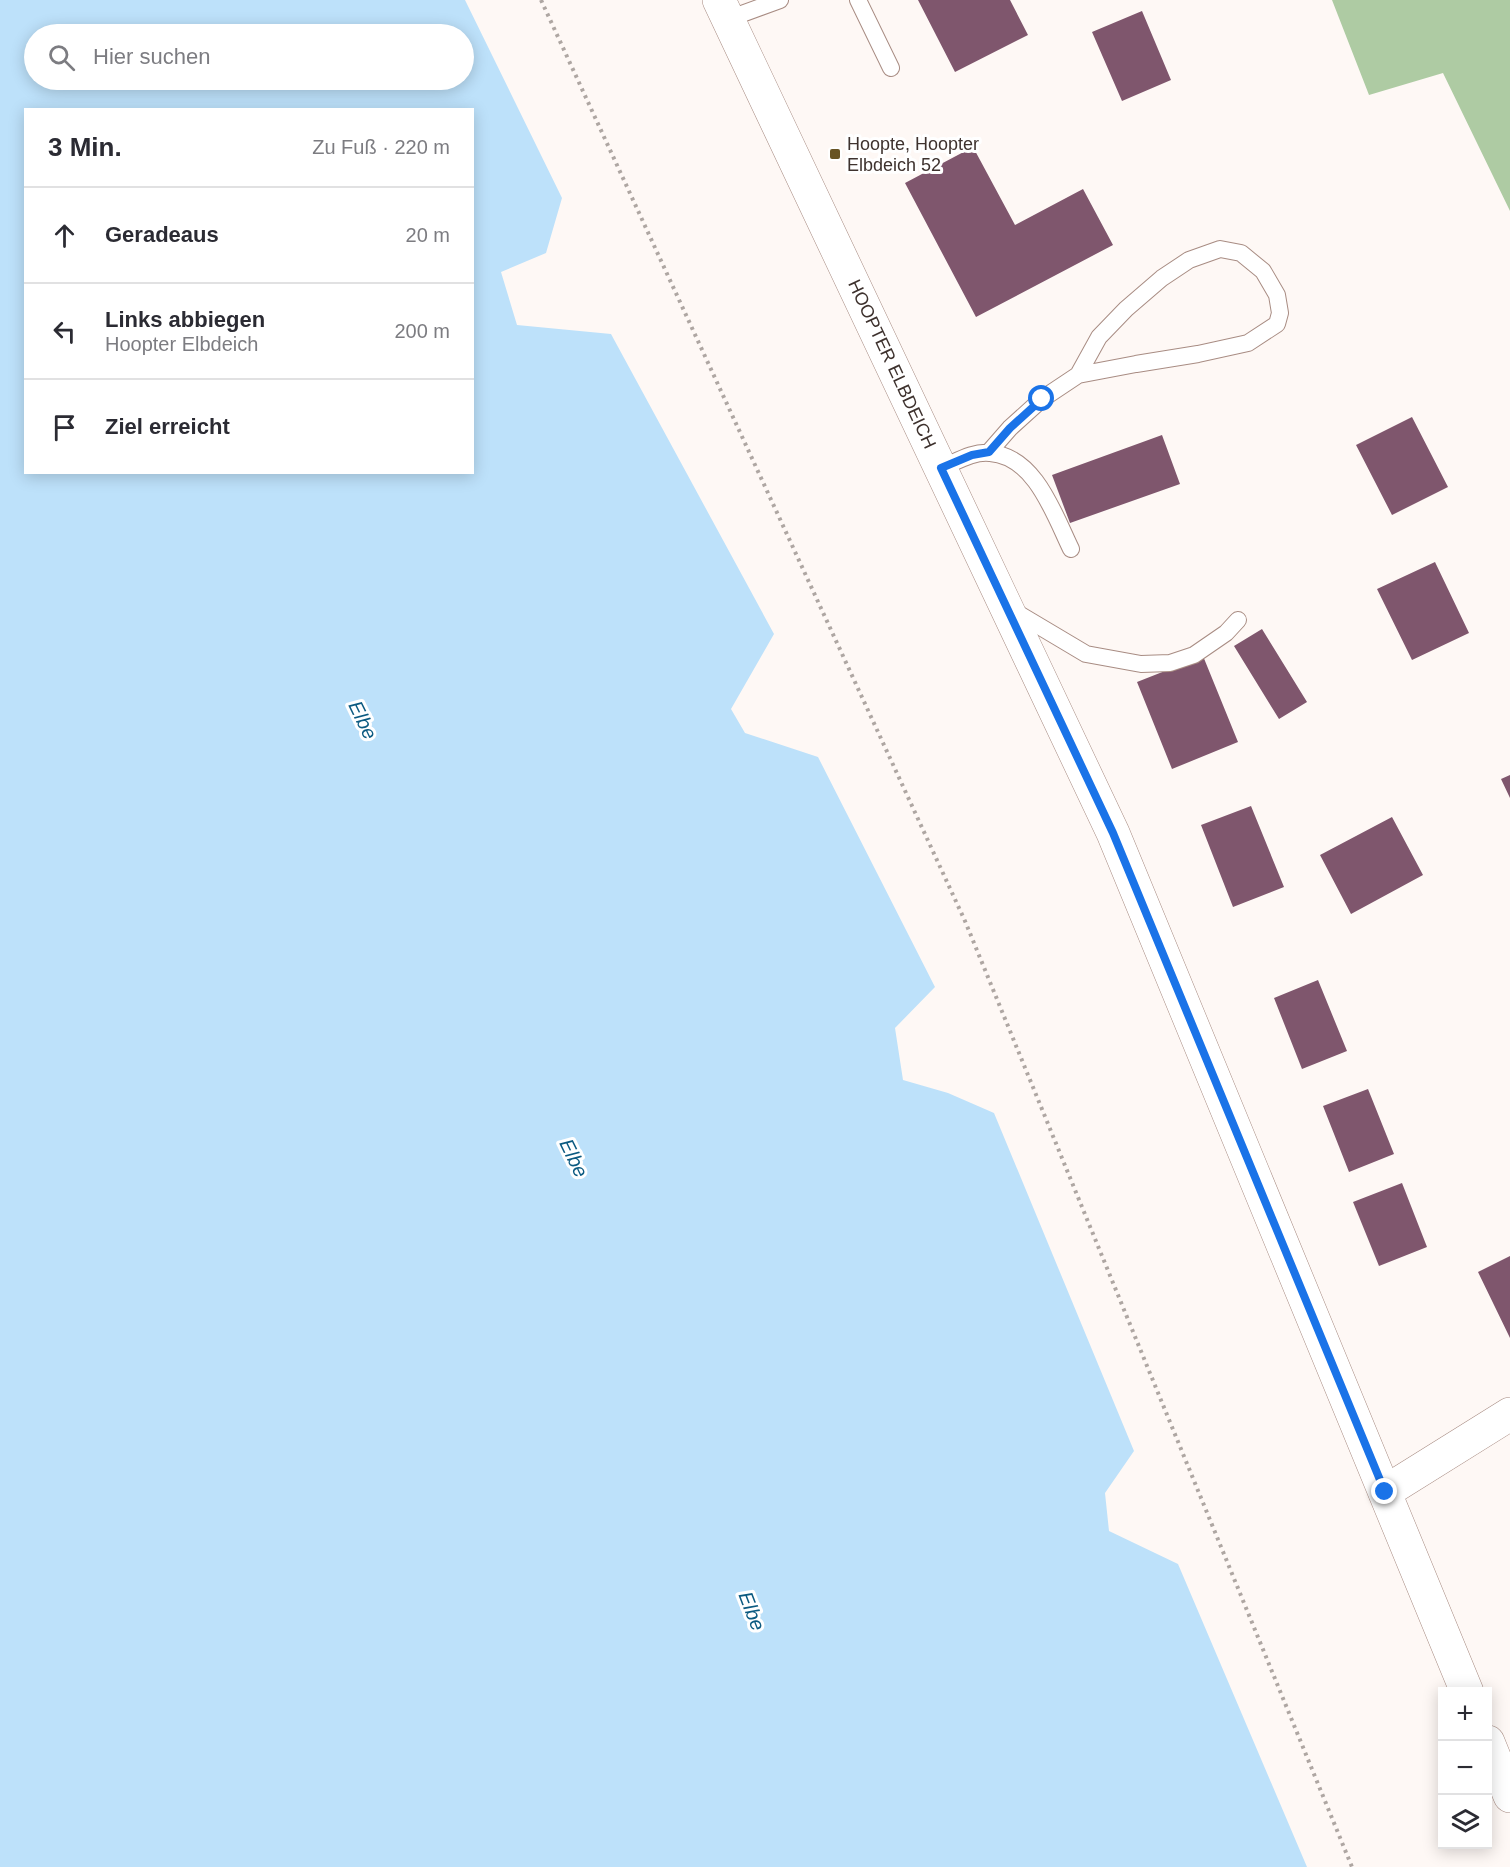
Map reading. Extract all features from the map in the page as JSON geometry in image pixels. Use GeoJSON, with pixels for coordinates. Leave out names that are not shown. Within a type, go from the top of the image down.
{"type":"FeatureCollection","features":[{"type":"Feature","properties":{"kind":"street","name":"HOOPTER ELBDEICH"},"geometry":{"type":"LineString","coordinates":[[724,9],[1113,833],[1465,1687]]}},
{"type":"Feature","properties":{"kind":"street"},"geometry":{"type":"LineString","coordinates":[[1385,1492],[1510,1414]]}},
{"type":"Feature","properties":{"kind":"street"},"geometry":{"type":"LineString","coordinates":[[1498,1754],[1510,1796]]}},
{"type":"Feature","properties":{"kind":"lane"},"geometry":{"type":"LineString","coordinates":[[724,9],[780,0]]}},
{"type":"Feature","properties":{"kind":"lane"},"geometry":{"type":"LineString","coordinates":[[858,0],[891,68]]}},
{"type":"Feature","properties":{"kind":"lane"},"geometry":{"type":"LineString","coordinates":[[989,452],[1010,428],[1042,399],[1078,375],[1248,343],[1277,324],[1280,313],[1277,295],[1263,271],[1241,253],[1220,249],[1189,260],[1162,278],[1126,309],[1099,337],[1078,375]]}},
{"type":"Feature","properties":{"kind":"lane"},"geometry":{"type":"LineString","coordinates":[[941,468],[972,455],[989,452],[1019,462],[1043,490],[1071,549]]}},
{"type":"Feature","properties":{"kind":"lane"},"geometry":{"type":"LineString","coordinates":[[1006,606],[1086,654],[1142,664],[1170,663],[1194,655],[1226,633],[1238,620]]}},
{"type":"Feature","properties":{"kind":"path"},"geometry":{"type":"LineString","coordinates":[[541,0],[965,921],[1352,1867]]}},
{"type":"Feature","properties":{"kind":"green space"},"geometry":{"type":"Polygon","coordinates":[[[1332,0],[1510,0],[1510,211],[1443,73],[1369,95],[1332,0]]]}},
{"type":"Feature","properties":{"kind":"water","name":"Elbe"},"geometry":{"type":"Polygon","coordinates":[[[0,0],[465,0],[562,198],[546,253],[501,272],[517,325],[611,334],[774,634],[731,709],[745,733],[818,757],[935,987],[895,1028],[903,1080],[948,1093],[994,1113],[1134,1451],[1105,1493],[1109,1531],[1178,1564],[1307,1867],[0,1867],[0,0]]]}},
{"type":"Feature","properties":{"kind":"building"},"geometry":{"type":"Polygon","coordinates":[[[918,0],[1010,0],[1028,35],[955,72],[918,0]]]}},
{"type":"Feature","properties":{"kind":"building"},"geometry":{"type":"Polygon","coordinates":[[[1142,11],[1171,80],[1122,101],[1092,32],[1142,11]]]}},
{"type":"Feature","properties":{"kind":"building"},"geometry":{"type":"Polygon","coordinates":[[[973,147],[1015,225],[1083,189],[1113,245],[976,317],[905,183],[973,147]]]}},
{"type":"Feature","properties":{"kind":"building"},"geometry":{"type":"Polygon","coordinates":[[[1412,417],[1448,487],[1392,515],[1356,445],[1412,417]]]}},
{"type":"Feature","properties":{"kind":"building"},"geometry":{"type":"Polygon","coordinates":[[[1162,435],[1180,484],[1070,523],[1052,475],[1162,435]]]}},
{"type":"Feature","properties":{"kind":"building"},"geometry":{"type":"Polygon","coordinates":[[[1435,562],[1469,633],[1412,660],[1377,589],[1435,562]]]}},
{"type":"Feature","properties":{"kind":"building"},"geometry":{"type":"Polygon","coordinates":[[[1262,629],[1307,702],[1279,719],[1234,646],[1262,629]]]}},
{"type":"Feature","properties":{"kind":"building"},"geometry":{"type":"Polygon","coordinates":[[[1203,656],[1238,742],[1172,769],[1137,682],[1203,656]]]}},
{"type":"Feature","properties":{"kind":"building"},"geometry":{"type":"Polygon","coordinates":[[[1510,775],[1510,798],[1501,779],[1510,775]]]}},
{"type":"Feature","properties":{"kind":"building"},"geometry":{"type":"Polygon","coordinates":[[[1251,806],[1284,887],[1233,907],[1201,825],[1251,806]]]}},
{"type":"Feature","properties":{"kind":"building"},"geometry":{"type":"Polygon","coordinates":[[[1392,817],[1423,875],[1351,914],[1320,855],[1392,817]]]}},
{"type":"Feature","properties":{"kind":"building"},"geometry":{"type":"Polygon","coordinates":[[[1318,980],[1347,1051],[1302,1069],[1274,998],[1318,980]]]}},
{"type":"Feature","properties":{"kind":"building"},"geometry":{"type":"Polygon","coordinates":[[[1368,1089],[1394,1154],[1349,1172],[1323,1106],[1368,1089]]]}},
{"type":"Feature","properties":{"kind":"building"},"geometry":{"type":"Polygon","coordinates":[[[1402,1183],[1427,1247],[1379,1266],[1353,1202],[1402,1183]]]}},
{"type":"Feature","properties":{"kind":"building"},"geometry":{"type":"Polygon","coordinates":[[[1510,1256],[1510,1338],[1478,1272],[1510,1256]]]}},
{"type":"Feature","properties":{"kind":"place","name":"Hoopte, Hoopter Elbdeich 52"},"geometry":{"type":"Point","coordinates":[835,154]}},
{"type":"Feature","properties":{"kind":"route"},"geometry":{"type":"LineString","coordinates":[[1042,399],[1010,428],[989,452],[972,455],[941,468],[1113,833],[1385,1492]]}}]}
